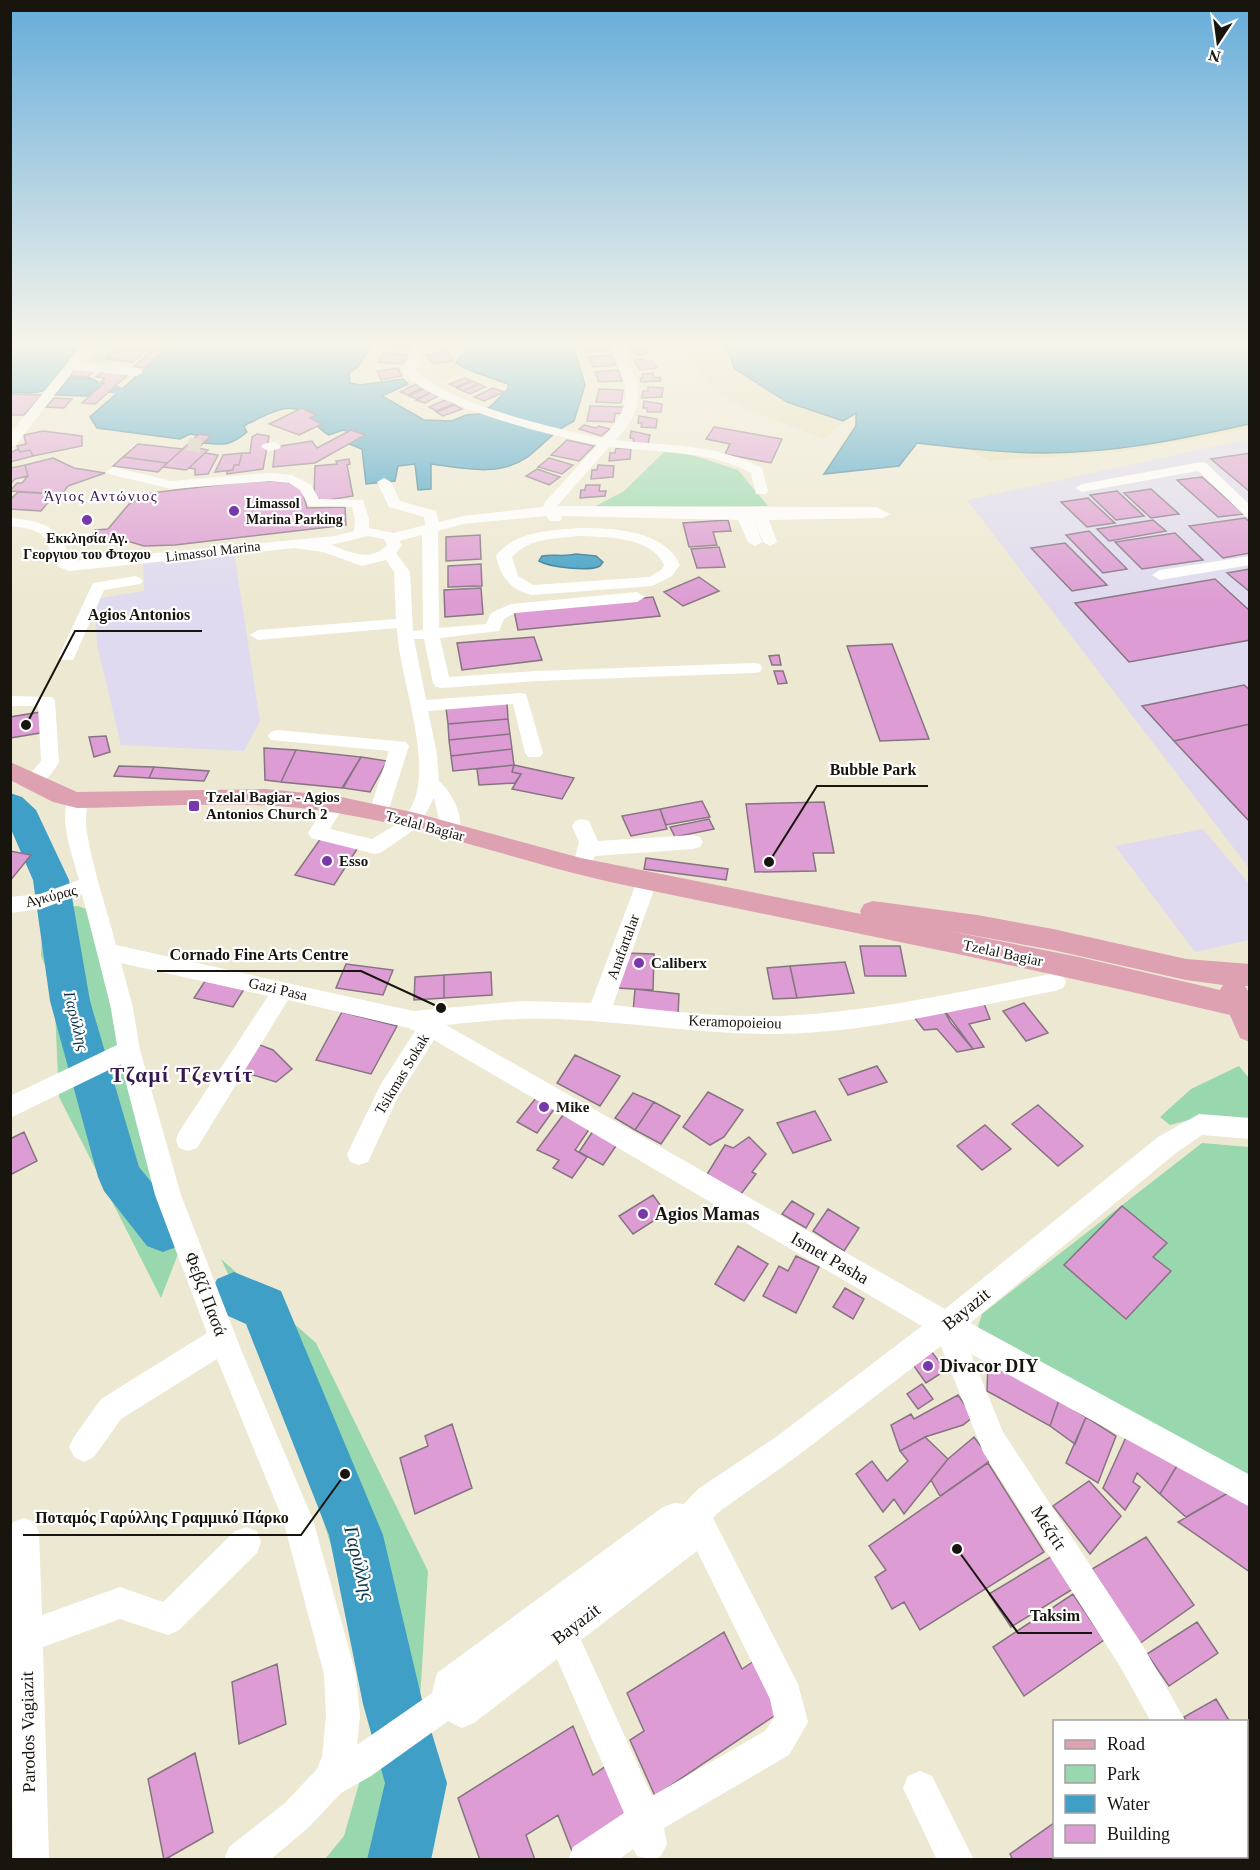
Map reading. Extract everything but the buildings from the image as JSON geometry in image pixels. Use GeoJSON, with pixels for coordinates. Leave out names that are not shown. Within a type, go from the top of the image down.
{"type":"FeatureCollection","features":[{"type":"Feature","properties":{"kind":"main road"},"geometry":{"type":"LineString","coordinates":[[10,770],[62,796],[77,800]]}},
{"type":"Feature","properties":{"kind":"main road","name":"Tzelal Bagiar"},"geometry":{"type":"LineString","coordinates":[[77,800],[266,797],[336,804],[450,832],[585,858],[647,881],[1079,969],[1246,1014]]}},
{"type":"Feature","properties":{"kind":"main road","name":"Tzelal Bagiar"},"geometry":{"type":"LineString","coordinates":[[767,904],[859,909],[952,920],[1199,972],[1239,975]]}},
{"type":"Feature","properties":{"kind":"main road"},"geometry":{"type":"LineString","coordinates":[[1239,975],[1246,1014]]}},
{"type":"Feature","properties":{"kind":"street"},"geometry":{"type":"LineString","coordinates":[[10,443],[21,429]]}},
{"type":"Feature","properties":{"kind":"street"},"geometry":{"type":"LineString","coordinates":[[556,429],[606,442],[700,449],[745,464],[757,471],[761,491]]}},
{"type":"Feature","properties":{"kind":"street"},"geometry":{"type":"LineString","coordinates":[[558,522],[550,505],[617,429]]}},
{"type":"Feature","properties":{"kind":"street"},"geometry":{"type":"LineString","coordinates":[[1082,488],[1201,466],[1250,513]]}},
{"type":"Feature","properties":{"kind":"street"},"geometry":{"type":"LineString","coordinates":[[114,471],[171,485],[269,477],[292,479],[306,488],[314,503],[358,503],[362,519],[355,535],[341,546],[343,555]]}},
{"type":"Feature","properties":{"kind":"street"},"geometry":{"type":"LineString","coordinates":[[384,482],[394,504],[431,513],[433,527],[429,533],[431,633],[442,683],[537,676],[754,668]]}},
{"type":"Feature","properties":{"kind":"street"},"geometry":{"type":"LineString","coordinates":[[558,522],[629,535],[663,551],[671,559],[672,565],[667,573],[652,580],[532,590],[517,585],[507,572],[504,556],[511,547],[558,522],[759,514],[877,513]]}},
{"type":"Feature","properties":{"kind":"street"},"geometry":{"type":"LineString","coordinates":[[336,804],[318,833],[375,847],[412,821],[421,807],[430,783],[420,706],[404,630],[402,572],[388,554],[394,547],[392,538],[486,516],[558,522],[759,514]]}},
{"type":"Feature","properties":{"kind":"street"},"geometry":{"type":"LineString","coordinates":[[759,514],[770,542]]}},
{"type":"Feature","properties":{"kind":"street"},"geometry":{"type":"LineString","coordinates":[[743,515],[755,542]]}},
{"type":"Feature","properties":{"kind":"street"},"geometry":{"type":"LineString","coordinates":[[10,522],[38,526],[54,540],[91,536]]}},
{"type":"Feature","properties":{"kind":"street","name":"Limassol Marina"},"geometry":{"type":"LineString","coordinates":[[294,543],[378,532],[392,538]]}},
{"type":"Feature","properties":{"kind":"street","name":"Limassol Marina"},"geometry":{"type":"LineString","coordinates":[[54,540],[66,572],[279,538],[326,548],[362,561],[388,554]]}},
{"type":"Feature","properties":{"kind":"street"},"geometry":{"type":"LineString","coordinates":[[1161,575],[1250,560]]}},
{"type":"Feature","properties":{"kind":"street"},"geometry":{"type":"LineString","coordinates":[[67,656],[98,586],[135,581]]}},
{"type":"Feature","properties":{"kind":"street"},"geometry":{"type":"LineString","coordinates":[[258,635],[386,623],[404,630],[431,633],[493,628],[497,616],[511,609],[637,597]]}},
{"type":"Feature","properties":{"kind":"street"},"geometry":{"type":"LineString","coordinates":[[484,680],[488,701]]}},
{"type":"Feature","properties":{"kind":"street"},"geometry":{"type":"LineString","coordinates":[[420,706],[520,698],[534,753]]}},
{"type":"Feature","properties":{"kind":"street"},"geometry":{"type":"LineString","coordinates":[[10,701],[46,700],[50,762],[33,781]]}},
{"type":"Feature","properties":{"kind":"street"},"geometry":{"type":"LineString","coordinates":[[277,736],[400,746],[379,813]]}},
{"type":"Feature","properties":{"kind":"street"},"geometry":{"type":"LineString","coordinates":[[430,783],[441,790],[450,832]]}},
{"type":"Feature","properties":{"kind":"street","name":"Φεβζί Πασά"},"geometry":{"type":"LineString","coordinates":[[77,800],[76,826],[83,888],[107,950],[122,1008],[118,1055],[223,1339],[298,1520],[338,1666],[343,1704],[342,1732],[339,1757],[329,1781]]}},
{"type":"Feature","properties":{"kind":"street"},"geometry":{"type":"LineString","coordinates":[[582,826],[589,842],[585,858],[693,842]]}},
{"type":"Feature","properties":{"kind":"street","name":"Anafartalar"},"geometry":{"type":"LineString","coordinates":[[599,1013],[647,881]]}},
{"type":"Feature","properties":{"kind":"street","name":"Αγκύρας"},"geometry":{"type":"LineString","coordinates":[[10,905],[41,901],[83,888]]}},
{"type":"Feature","properties":{"kind":"street","name":"Gazi Pasa"},"geometry":{"type":"LineString","coordinates":[[107,950],[132,958],[283,990],[422,1024]]}},
{"type":"Feature","properties":{"kind":"street","name":"Keramopoieiou"},"geometry":{"type":"LineString","coordinates":[[422,1024],[508,1010],[599,1013],[740,1025],[786,1024],[861,1017],[1055,982]]}},
{"type":"Feature","properties":{"kind":"street"},"geometry":{"type":"LineString","coordinates":[[188,1140],[283,990]]}},
{"type":"Feature","properties":{"kind":"street","name":"Tsikmas Sokak"},"geometry":{"type":"LineString","coordinates":[[359,1154],[422,1024]]}},
{"type":"Feature","properties":{"kind":"street","name":"Ismet Pasha"},"geometry":{"type":"LineString","coordinates":[[422,1024],[946,1325],[1250,1492]]}},
{"type":"Feature","properties":{"kind":"street"},"geometry":{"type":"LineString","coordinates":[[10,1108],[118,1055]]}},
{"type":"Feature","properties":{"kind":"street","name":"Bayazit"},"geometry":{"type":"LineString","coordinates":[[242,1860],[297,1815],[329,1781],[359,1764],[447,1702],[462,1711],[558,1622],[690,1537],[693,1517],[709,1500],[786,1447],[946,1325],[1175,1140],[1199,1124],[1250,1129]]}},
{"type":"Feature","properties":{"kind":"street","name":"Μεζτίτ"},"geometry":{"type":"LineString","coordinates":[[946,1325],[993,1442],[1132,1657],[1169,1720]]}},
{"type":"Feature","properties":{"kind":"street"},"geometry":{"type":"LineString","coordinates":[[84,1447],[111,1409],[223,1339]]}},
{"type":"Feature","properties":{"kind":"street"},"geometry":{"type":"LineString","coordinates":[[586,1860],[647,1832],[777,1743],[791,1722],[786,1696],[693,1517]]}},
{"type":"Feature","properties":{"kind":"street","name":"Parodos Vagiazit"},"geometry":{"type":"LineString","coordinates":[[24,1533],[31,1860]]}},
{"type":"Feature","properties":{"kind":"street"},"geometry":{"type":"LineString","coordinates":[[26,1637],[120,1603],[168,1619],[246,1542]]}},
{"type":"Feature","properties":{"kind":"street"},"geometry":{"type":"LineString","coordinates":[[558,1622],[647,1832]]}},
{"type":"Feature","properties":{"kind":"street"},"geometry":{"type":"LineString","coordinates":[[920,1788],[956,1860]]}},
{"type":"Feature","properties":{"kind":"shaded area"},"geometry":{"type":"Polygon","coordinates":[[[1249,439],[1249,868],[967,500],[1249,439]]]}},
{"type":"Feature","properties":{"kind":"shaded area"},"geometry":{"type":"Polygon","coordinates":[[[234,552],[260,721],[244,751],[121,745],[97,645],[95,599],[144,591],[143,562],[234,552]]]}},
{"type":"Feature","properties":{"kind":"shaded area"},"geometry":{"type":"Polygon","coordinates":[[[1203,829],[1249,884],[1249,940],[1195,952],[1115,846],[1203,829]]]}},
{"type":"Feature","properties":{"kind":"green space"},"geometry":{"type":"Polygon","coordinates":[[[664,452],[692,455],[738,470],[768,506],[590,509],[624,491],[664,452]]]}},
{"type":"Feature","properties":{"kind":"green space"},"geometry":{"type":"Polygon","coordinates":[[[78,906],[89,910],[100,951],[117,1042],[181,1246],[161,1298],[59,1097],[54,990],[41,955],[43,910],[78,906]]]}},
{"type":"Feature","properties":{"kind":"green space"},"geometry":{"type":"Polygon","coordinates":[[[1239,1066],[1249,1078],[1249,1120],[1196,1118],[1170,1125],[1160,1117],[1191,1089],[1239,1066]]]}},
{"type":"Feature","properties":{"kind":"green space"},"geometry":{"type":"Polygon","coordinates":[[[1202,1143],[1249,1147],[1249,1486],[976,1333],[982,1314],[1202,1143]]]}},
{"type":"Feature","properties":{"kind":"green space"},"geometry":{"type":"Polygon","coordinates":[[[221,1259],[316,1343],[428,1571],[410,1859],[325,1859],[344,1836],[382,1703],[277,1378],[221,1259]]]}},
{"type":"Feature","properties":{"kind":"sand"},"geometry":{"type":"Polygon","coordinates":[[[798,429],[834,429],[824,439],[798,429]]]}},
{"type":"Feature","properties":{"kind":"sand"},"geometry":{"type":"Polygon","coordinates":[[[1225,429],[1245,429],[1120,452],[989,461],[966,448],[1070,453],[1122,449],[1225,429]]]}},
{"type":"Feature","properties":{"kind":"water"},"geometry":{"type":"Polygon","coordinates":[[[107,429],[245,429],[247,432],[231,442],[221,444],[203,443],[203,436],[190,434],[180,439],[107,429]]]}},
{"type":"Feature","properties":{"kind":"water"},"geometry":{"type":"Polygon","coordinates":[[[322,429],[560,429],[526,458],[504,468],[480,470],[431,464],[431,489],[418,490],[415,464],[398,466],[395,481],[366,484],[362,449],[349,444],[358,434],[343,430],[329,435],[322,429]]]}},
{"type":"Feature","properties":{"kind":"water"},"geometry":{"type":"Polygon","coordinates":[[[854,429],[1225,429],[1097,451],[1013,452],[917,443],[899,466],[824,474],[854,429]]]}},
{"type":"Feature","properties":{"kind":"water"},"geometry":{"type":"Polygon","coordinates":[[[576,554],[596,556],[603,562],[595,568],[579,569],[539,561],[542,556],[576,554]]]}},
{"type":"Feature","properties":{"kind":"waterway","name":"Γαρύλλης"},"geometry":{"type":"LineString","coordinates":[[10,805],[24,818],[51,880],[70,1001],[120,1177],[163,1231]]}},
{"type":"Feature","properties":{"kind":"waterway","name":"Γαρύλλης"},"geometry":{"type":"LineString","coordinates":[[234,1295],[264,1308],[356,1535],[393,1704],[416,1783],[399,1860]]}},
{"type":"Feature","properties":{"kind":"tunnel"},"geometry":{"type":"LineString","coordinates":[[188,444],[201,446]]}},
{"type":"Feature","properties":{"kind":"place","name":"Limassol Marina Parking"},"geometry":{"type":"Point","coordinates":[234,511]}},
{"type":"Feature","properties":{"kind":"place","name":"Εκκλησία Αγ. Γεοργιου του Φτοχου"},"geometry":{"type":"Point","coordinates":[87,520]}},
{"type":"Feature","properties":{"kind":"place","name":"Agios Antonios"},"geometry":{"type":"Point","coordinates":[26,725]}},
{"type":"Feature","properties":{"kind":"place","name":"Tzelal Bagiar - Agios Antonios Church 2"},"geometry":{"type":"Point","coordinates":[194,806]}},
{"type":"Feature","properties":{"kind":"place","name":"Esso"},"geometry":{"type":"Point","coordinates":[327,861]}},
{"type":"Feature","properties":{"kind":"place","name":"Bubble Park"},"geometry":{"type":"Point","coordinates":[769,862]}},
{"type":"Feature","properties":{"kind":"place","name":"Caliberx"},"geometry":{"type":"Point","coordinates":[639,963]}},
{"type":"Feature","properties":{"kind":"place","name":"Cornado Fine Arts Centre"},"geometry":{"type":"Point","coordinates":[441,1008]}},
{"type":"Feature","properties":{"kind":"place","name":"Mike"},"geometry":{"type":"Point","coordinates":[544,1107]}},
{"type":"Feature","properties":{"kind":"place","name":"Agios Mamas"},"geometry":{"type":"Point","coordinates":[643,1214]}},
{"type":"Feature","properties":{"kind":"place","name":"Divacor DIY"},"geometry":{"type":"Point","coordinates":[928,1366]}},
{"type":"Feature","properties":{"kind":"place","name":"Ποταμός Γαρύλλης Γραμμικό Πάρκο"},"geometry":{"type":"Point","coordinates":[345,1474]}},
{"type":"Feature","properties":{"kind":"place","name":"Taksim"},"geometry":{"type":"Point","coordinates":[957,1549]}},
{"type":"Feature","properties":{"kind":"district","name":"Άγιος Αντώνιος"},"geometry":{"type":"Point","coordinates":[101,496]}},
{"type":"Feature","properties":{"kind":"district","name":"Τζαμί Τζεντίτ"},"geometry":{"type":"Point","coordinates":[182,1075]}}]}
